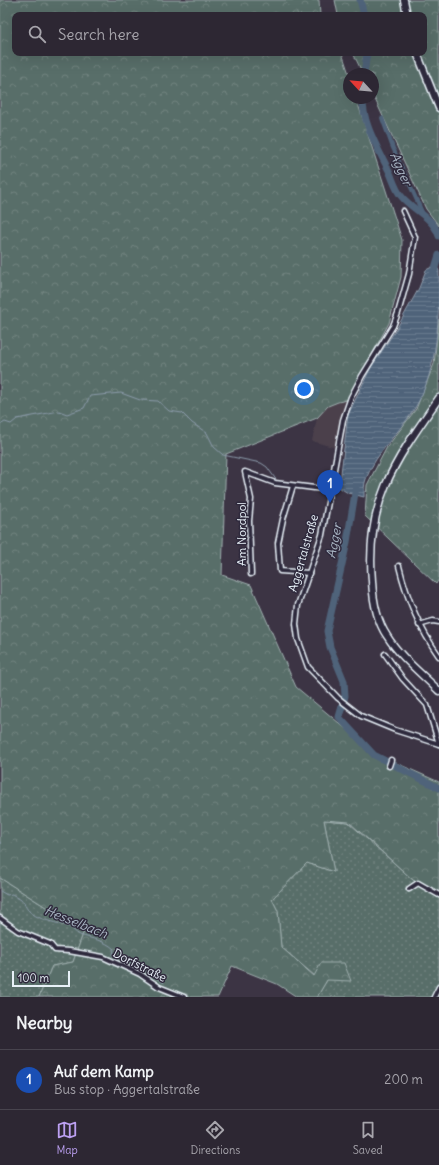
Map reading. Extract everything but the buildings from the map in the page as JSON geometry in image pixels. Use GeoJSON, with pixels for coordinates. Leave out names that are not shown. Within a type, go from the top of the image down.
{"type":"FeatureCollection","features":[{"type":"Feature","properties":{"kind":"main road"},"geometry":{"type":"LineString","coordinates":[[404,0],[406,12]]}},
{"type":"Feature","properties":{"kind":"main road"},"geometry":{"type":"LineString","coordinates":[[418,56],[439,108]]}},
{"type":"Feature","properties":{"kind":"main road"},"geometry":{"type":"LineString","coordinates":[[439,398],[412,436],[386,481],[373,527],[371,555],[373,594],[382,628],[399,651],[439,691]]}},
{"type":"Feature","properties":{"kind":"street","name":"Aggertalstraße"},"geometry":{"type":"LineString","coordinates":[[403,211],[415,237],[409,274],[393,326],[362,376],[351,397],[343,420],[322,535],[298,604],[296,624],[298,639],[308,667],[347,706],[361,716],[395,730],[439,744]]}},
{"type":"Feature","properties":{"kind":"street","name":"Am Nordpol"},"geometry":{"type":"LineString","coordinates":[[251,574],[249,521],[251,499],[245,472],[268,481],[293,486]]}},
{"type":"Feature","properties":{"kind":"street"},"geometry":{"type":"LineString","coordinates":[[309,573],[280,571],[278,543],[283,518],[293,486],[330,490]]}},
{"type":"Feature","properties":{"kind":"street"},"geometry":{"type":"LineString","coordinates":[[399,566],[405,593],[419,625],[439,656]]}},
{"type":"Feature","properties":{"kind":"street"},"geometry":{"type":"LineString","coordinates":[[419,625],[433,621],[439,622]]}},
{"type":"Feature","properties":{"kind":"street"},"geometry":{"type":"LineString","coordinates":[[385,654],[403,679],[428,705],[439,744]]}},
{"type":"Feature","properties":{"kind":"street"},"geometry":{"type":"LineString","coordinates":[[389,766],[391,760]]}},
{"type":"Feature","properties":{"kind":"street"},"geometry":{"type":"LineString","coordinates":[[409,889],[418,883],[439,895]]}},
{"type":"Feature","properties":{"kind":"street","name":"Dorfstraße"},"geometry":{"type":"LineString","coordinates":[[0,918],[18,931],[50,944],[55,950],[103,957],[140,974],[159,986],[184,997]]}},
{"type":"Feature","properties":{"kind":"street"},"geometry":{"type":"LineString","coordinates":[[434,997],[439,987]]}},
{"type":"Feature","properties":{"kind":"shaded area"},"geometry":{"type":"Polygon","coordinates":[[[347,400],[336,448],[312,441],[317,418],[328,406],[347,400]]]}},
{"type":"Feature","properties":{"kind":"green space"},"geometry":{"type":"Polygon","coordinates":[[[0,0],[319,0],[320,12],[12,12],[12,56],[343,56],[347,68],[343,68],[343,104],[358,104],[402,240],[401,277],[389,323],[347,400],[328,406],[317,418],[226,454],[222,575],[251,585],[296,687],[376,754],[439,782],[439,894],[413,880],[349,822],[324,820],[334,872],[307,863],[272,899],[278,911],[281,947],[314,976],[321,963],[344,963],[351,981],[327,980],[317,997],[297,997],[277,984],[232,966],[218,997],[39,997],[52,966],[73,962],[84,931],[0,878],[0,0]]]}},
{"type":"Feature","properties":{"kind":"green space"},"geometry":{"type":"Polygon","coordinates":[[[335,0],[439,0],[439,226],[426,209],[377,104],[379,104],[379,68],[360,68],[354,56],[427,56],[427,12],[337,12],[335,0]]]}},
{"type":"Feature","properties":{"kind":"green space"},"geometry":{"type":"Polygon","coordinates":[[[439,319],[439,579],[436,584],[365,516],[367,485],[387,447],[416,409],[434,364],[439,319]]]}},
{"type":"Feature","properties":{"kind":"green space"},"geometry":{"type":"Polygon","coordinates":[[[324,820],[348,822],[413,880],[439,896],[439,986],[434,997],[317,997],[327,980],[315,976],[281,947],[278,911],[272,899],[307,863],[334,872],[324,820]]]}},
{"type":"Feature","properties":{"kind":"green space"},"geometry":{"type":"Polygon","coordinates":[[[0,878],[84,931],[73,962],[52,966],[39,997],[0,997],[0,878]]]}},
{"type":"Feature","properties":{"kind":"water"},"geometry":{"type":"Polygon","coordinates":[[[436,265],[439,271],[438,324],[433,359],[423,392],[409,417],[382,451],[370,469],[365,483],[364,497],[348,493],[340,488],[340,482],[348,415],[370,369],[397,328],[419,288],[426,270],[436,265]]]}},
{"type":"Feature","properties":{"kind":"waterway","name":"Agger"},"geometry":{"type":"LineString","coordinates":[[360,0],[363,12]]}},
{"type":"Feature","properties":{"kind":"waterway","name":"Agger"},"geometry":{"type":"LineString","coordinates":[[365,68],[367,56]]}},
{"type":"Feature","properties":{"kind":"waterway","name":"Agger"},"geometry":{"type":"LineString","coordinates":[[363,104],[368,127],[398,192],[407,202],[428,219],[436,229],[439,236]]}},
{"type":"Feature","properties":{"kind":"waterway"},"geometry":{"type":"LineString","coordinates":[[382,118],[393,148],[423,214]]}},
{"type":"Feature","properties":{"kind":"waterway","name":"Agger"},"geometry":{"type":"LineString","coordinates":[[433,274],[439,255]]}},
{"type":"Feature","properties":{"kind":"waterway"},"geometry":{"type":"LineString","coordinates":[[0,425],[5,422],[11,424],[17,419],[59,411],[67,414],[84,408],[90,396],[121,393],[140,400],[158,401],[169,411],[182,413],[192,423],[207,433],[214,447],[223,455],[261,463],[267,467],[277,481],[293,483]]}},
{"type":"Feature","properties":{"kind":"waterway"},"geometry":{"type":"LineString","coordinates":[[306,485],[312,485]]}},
{"type":"Feature","properties":{"kind":"waterway","name":"Agger"},"geometry":{"type":"LineString","coordinates":[[356,487],[347,542],[327,631],[330,647],[344,681],[345,696],[339,717],[374,755],[439,788]]}},
{"type":"Feature","properties":{"kind":"waterway","name":"Hesselbach"},"geometry":{"type":"LineString","coordinates":[[0,842],[0,851]]}},
{"type":"Feature","properties":{"kind":"waterway","name":"Hesselbach"},"geometry":{"type":"LineString","coordinates":[[0,891],[7,895],[12,894],[24,902],[26,908],[35,916],[69,927],[80,935],[98,940],[110,946],[114,949],[113,955],[115,957],[144,970],[164,983]]}},
{"type":"Feature","properties":{"kind":"place","name":"Auf dem Kamp"},"geometry":{"type":"Point","coordinates":[330,503]}}]}
